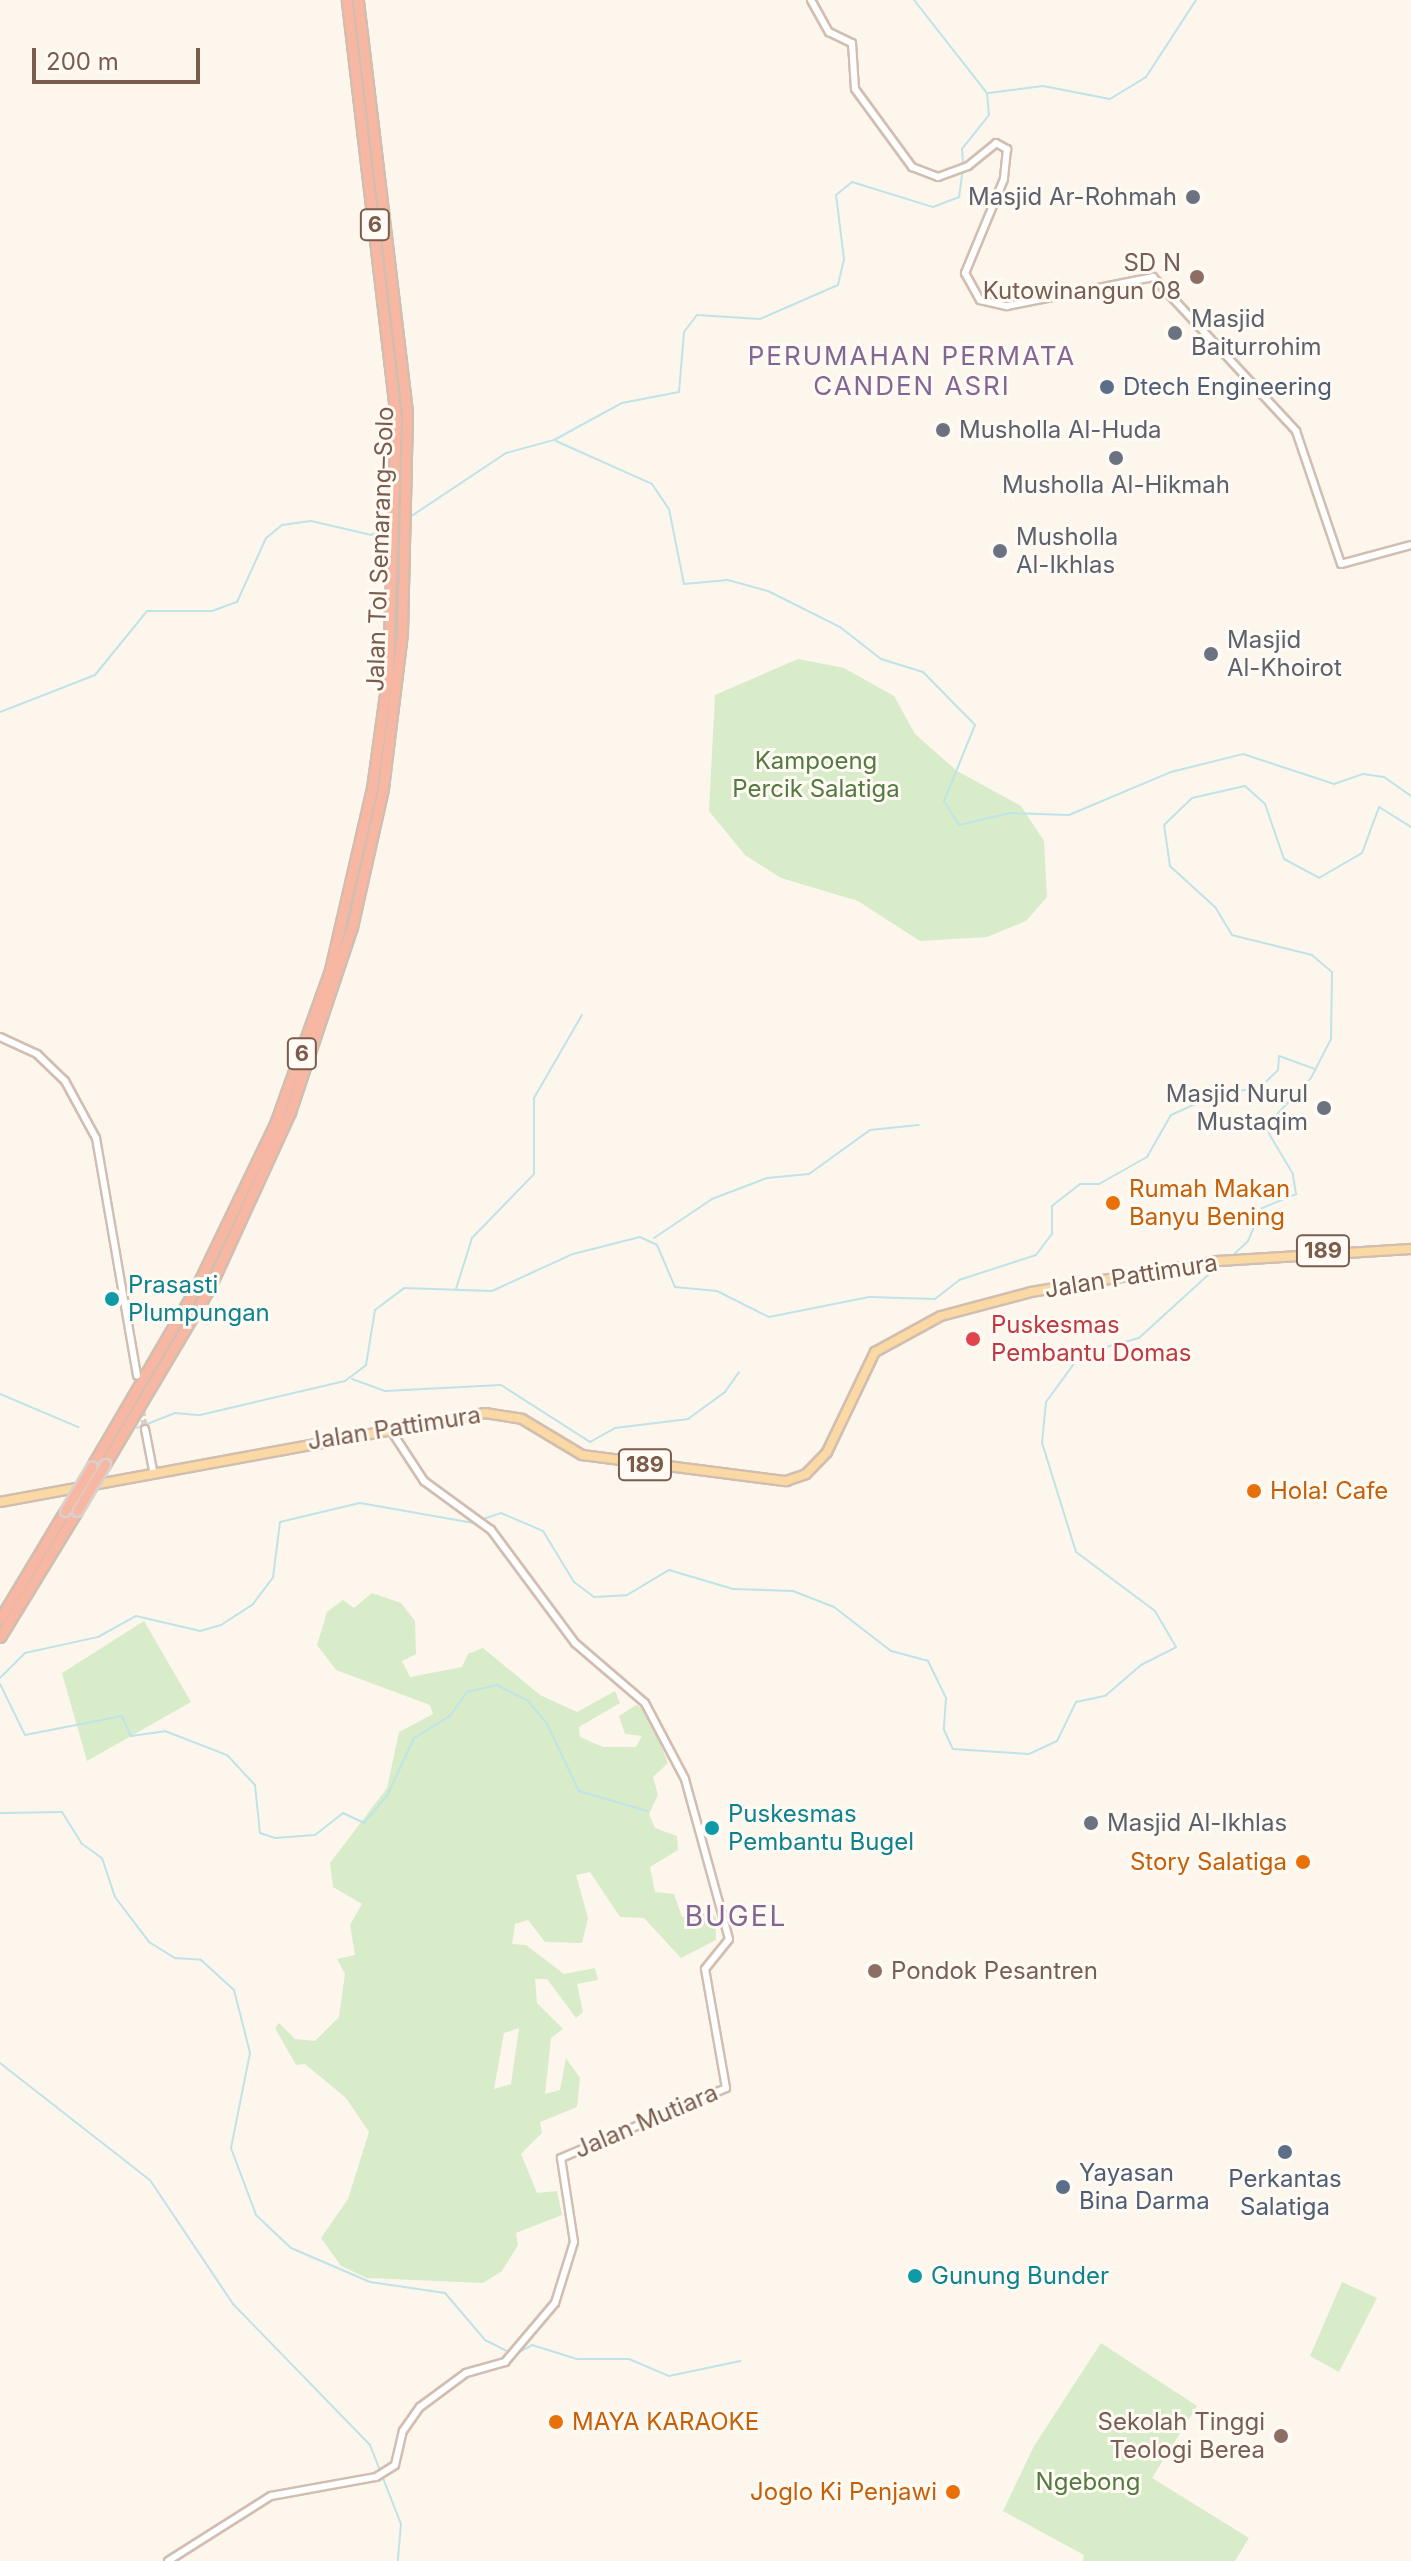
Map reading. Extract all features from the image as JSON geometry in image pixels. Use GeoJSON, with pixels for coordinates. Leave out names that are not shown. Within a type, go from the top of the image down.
{"type":"FeatureCollection","features":[{"type":"Feature","properties":{"kind":"highway","name":"Jalan Tol Semarang–Solo"},"geometry":{"type":"LineString","coordinates":[[0,1619],[92,1466],[233,1215],[306,1044],[372,788],[392,602],[396,450],[391,350],[347,0]]}},
{"type":"Feature","properties":{"kind":"highway","name":"Jalan Tol Semarang–Solo"},"geometry":{"type":"LineString","coordinates":[[0,1637],[105,1464],[240,1228],[322,1025],[383,788],[404,602],[407,449],[397,294],[358,0]]}},
{"type":"Feature","properties":{"kind":"main road","name":"Jalan Pattimura"},"geometry":{"type":"LineString","coordinates":[[0,1502],[153,1470],[390,1429],[505,1413],[582,1455],[786,1481],[806,1474],[827,1452],[870,1357],[899,1334],[978,1304],[1219,1261],[1411,1249]]}},
{"type":"Feature","properties":{"kind":"street"},"geometry":{"type":"LineString","coordinates":[[811,0],[829,32],[852,43],[852,82],[890,146],[928,176],[948,175],[976,162],[996,143],[1007,149],[1004,179],[965,273],[980,300],[1007,306],[1153,277],[1290,422],[1341,564],[1411,545]]}},
{"type":"Feature","properties":{"kind":"street"},"geometry":{"type":"LineString","coordinates":[[0,1037],[37,1054],[65,1081],[100,1148],[119,1298],[137,1375]]}},
{"type":"Feature","properties":{"kind":"street"},"geometry":{"type":"LineString","coordinates":[[145,1429],[153,1470]]}},
{"type":"Feature","properties":{"kind":"street","name":"Jalan Mutiara"},"geometry":{"type":"LineString","coordinates":[[168,2561],[271,2496],[381,2475],[395,2465],[403,2431],[420,2407],[466,2373],[505,2362],[555,2303],[574,2242],[561,2158],[726,2088],[705,1969],[729,1939],[689,1788],[645,1703],[575,1643],[479,1522],[424,1481],[390,1429]]}},
{"type":"Feature","properties":{"kind":"green space","name":"Kampoeng Percik Salatiga"},"geometry":{"type":"Polygon","coordinates":[[[798,659],[844,668],[894,696],[915,734],[957,771],[1021,806],[1044,841],[1047,897],[1026,921],[987,937],[920,941],[858,901],[781,878],[745,855],[709,811],[715,695],[798,659]]]}},
{"type":"Feature","properties":{"kind":"green space"},"geometry":{"type":"Polygon","coordinates":[[[372,1593],[401,1603],[415,1621],[416,1654],[402,1661],[410,1677],[462,1667],[468,1654],[483,1648],[540,1695],[577,1712],[615,1691],[620,1703],[579,1727],[580,1737],[603,1747],[636,1747],[642,1736],[625,1734],[619,1716],[636,1705],[647,1710],[668,1763],[653,1777],[658,1795],[649,1814],[655,1828],[677,1836],[678,1850],[650,1867],[655,1892],[674,1894],[682,1917],[711,1912],[716,1918],[716,1940],[681,1958],[644,1918],[620,1917],[590,1872],[576,1875],[588,1918],[582,1943],[545,1942],[528,1920],[515,1924],[512,1944],[526,1945],[564,1974],[595,1968],[598,1980],[577,1984],[583,2012],[576,2018],[547,1979],[535,1979],[537,2003],[563,2029],[551,2038],[545,2094],[560,2090],[566,2058],[580,2078],[577,2107],[540,2122],[542,2133],[521,2154],[537,2193],[557,2191],[562,2215],[516,2233],[518,2245],[502,2271],[483,2283],[367,2278],[341,2266],[321,2238],[348,2199],[369,2132],[346,2098],[305,2064],[296,2065],[275,2028],[279,2023],[295,2039],[315,2041],[339,2017],[345,1974],[337,1959],[355,1955],[350,1925],[362,1904],[333,1887],[330,1863],[387,1788],[399,1732],[433,1714],[430,1705],[336,1670],[317,1645],[327,1612],[343,1600],[354,1608],[372,1593]],[[519,2028],[504,2033],[494,2089],[511,2084],[519,2028]]]}},
{"type":"Feature","properties":{"kind":"green space"},"geometry":{"type":"Polygon","coordinates":[[[144,1621],[191,1702],[87,1761],[62,1673],[144,1621]]]}},
{"type":"Feature","properties":{"kind":"green space"},"geometry":{"type":"Polygon","coordinates":[[[1342,2282],[1377,2298],[1339,2372],[1310,2356],[1342,2282]]]}},
{"type":"Feature","properties":{"kind":"green space","name":"Ngebong"},"geometry":{"type":"Polygon","coordinates":[[[1101,2343],[1197,2406],[1152,2478],[1249,2538],[1235,2561],[1083,2561],[1084,2555],[1003,2511],[1034,2446],[1101,2343]]]}},
{"type":"Feature","properties":{"kind":"waterway"},"geometry":{"type":"LineString","coordinates":[[914,0],[987,93],[989,115],[962,149],[963,164]]}},
{"type":"Feature","properties":{"kind":"waterway"},"geometry":{"type":"LineString","coordinates":[[989,93],[1043,86],[1110,99],[1146,77],[1196,0]]}},
{"type":"Feature","properties":{"kind":"waterway"},"geometry":{"type":"LineString","coordinates":[[407,519],[506,453],[554,440],[622,403],[679,392],[684,332],[697,315],[760,319],[838,285],[844,259],[836,195],[852,182],[933,207],[959,197],[963,170]]}},
{"type":"Feature","properties":{"kind":"waterway"},"geometry":{"type":"LineString","coordinates":[[556,441],[652,484],[669,509],[684,584],[728,580],[768,591],[840,627],[881,659],[923,672],[975,725],[944,801],[959,825],[1010,813],[1069,815],[1171,772],[1243,754],[1334,784],[1363,774],[1384,777],[1411,796]]}},
{"type":"Feature","properties":{"kind":"waterway"},"geometry":{"type":"LineString","coordinates":[[0,712],[95,675],[147,611],[212,611],[237,602],[266,538],[282,525],[311,521],[371,535],[390,527]]}},
{"type":"Feature","properties":{"kind":"waterway"},"geometry":{"type":"LineString","coordinates":[[1232,1256],[1248,1241],[1262,1208],[1296,1194],[1293,1174],[1265,1127],[1311,1078],[1331,1039],[1332,972],[1312,955],[1232,935],[1216,908],[1170,866],[1164,825],[1192,798],[1245,786],[1265,804],[1284,859],[1319,878],[1362,853],[1379,807],[1411,827]]}},
{"type":"Feature","properties":{"kind":"waterway"},"geometry":{"type":"LineString","coordinates":[[456,1289],[472,1238],[534,1174],[534,1098],[582,1015]]}},
{"type":"Feature","properties":{"kind":"waterway"},"geometry":{"type":"LineString","coordinates":[[137,1428],[175,1413],[200,1415],[345,1381],[366,1365],[375,1310],[404,1288],[492,1291],[573,1254],[640,1237],[657,1245],[675,1287],[717,1291],[769,1317],[869,1297],[935,1299],[959,1280],[1036,1255],[1052,1234],[1052,1206],[1080,1184],[1099,1184],[1147,1157],[1171,1115],[1218,1094],[1259,1088],[1278,1070],[1279,1056],[1314,1069]]}},
{"type":"Feature","properties":{"kind":"waterway"},"geometry":{"type":"LineString","coordinates":[[654,1238],[712,1199],[767,1178],[809,1174],[870,1130],[919,1125]]}},
{"type":"Feature","properties":{"kind":"waterway"},"geometry":{"type":"LineString","coordinates":[[483,1519],[501,1513],[543,1531],[574,1582],[594,1597],[627,1595],[669,1570],[733,1589],[793,1591],[834,1607],[891,1651],[928,1661],[946,1698],[944,1730],[953,1749],[1029,1754],[1057,1741],[1076,1702],[1105,1696],[1141,1665],[1176,1647],[1155,1611],[1076,1552],[1042,1443],[1046,1402],[1081,1354],[1139,1338],[1220,1264]]}},
{"type":"Feature","properties":{"kind":"waterway"},"geometry":{"type":"LineString","coordinates":[[352,1379],[385,1391],[501,1385],[590,1442],[615,1428],[688,1419],[725,1392],[739,1372]]}},
{"type":"Feature","properties":{"kind":"waterway"},"geometry":{"type":"LineString","coordinates":[[0,1394],[78,1427]]}},
{"type":"Feature","properties":{"kind":"waterway"},"geometry":{"type":"LineString","coordinates":[[0,1678],[25,1653],[98,1637],[136,1616],[200,1631],[221,1625],[253,1604],[273,1577],[280,1522],[360,1503],[479,1524]]}},
{"type":"Feature","properties":{"kind":"waterway"},"geometry":{"type":"LineString","coordinates":[[0,1684],[25,1735],[122,1716],[131,1736],[165,1731],[227,1755],[255,1785],[260,1833],[275,1838],[315,1835],[343,1813],[364,1823],[387,1796],[414,1738],[450,1716],[467,1692],[497,1685],[528,1701],[547,1724],[579,1791],[647,1811]]}},
{"type":"Feature","properties":{"kind":"waterway"},"geometry":{"type":"LineString","coordinates":[[0,1813],[62,1812],[81,1843],[102,1858],[115,1897],[149,1942],[175,1958],[201,1960],[234,1990],[250,2053],[231,2148],[256,2215],[291,2248],[370,2282],[445,2293],[485,2340],[514,2355],[532,2345],[577,2359],[629,2359],[669,2376],[740,2361]]}},
{"type":"Feature","properties":{"kind":"waterway"},"geometry":{"type":"LineString","coordinates":[[0,2063],[150,2180],[233,2304],[370,2445],[401,2524],[398,2561]]}},
{"type":"Feature","properties":{"kind":"tunnel"},"geometry":{"type":"LineString","coordinates":[[137,1375],[145,1429]]}},
{"type":"Feature","properties":{"kind":"place","name":"Masjid Ar-Rohmah"},"geometry":{"type":"Point","coordinates":[1193,197]}},
{"type":"Feature","properties":{"kind":"place","name":"SD N Kutowinangun 08"},"geometry":{"type":"Point","coordinates":[1197,277]}},
{"type":"Feature","properties":{"kind":"place","name":"Masjid Baiturrohim"},"geometry":{"type":"Point","coordinates":[1175,333]}},
{"type":"Feature","properties":{"kind":"place","name":"Dtech Engineering"},"geometry":{"type":"Point","coordinates":[1107,387]}},
{"type":"Feature","properties":{"kind":"place","name":"Musholla Al-Huda"},"geometry":{"type":"Point","coordinates":[943,430]}},
{"type":"Feature","properties":{"kind":"place","name":"Musholla Al-Hikmah"},"geometry":{"type":"Point","coordinates":[1116,458]}},
{"type":"Feature","properties":{"kind":"place","name":"Musholla Al-Ikhlas"},"geometry":{"type":"Point","coordinates":[1000,551]}},
{"type":"Feature","properties":{"kind":"place","name":"Masjid Al-Khoirot"},"geometry":{"type":"Point","coordinates":[1211,654]}},
{"type":"Feature","properties":{"kind":"place","name":"Masjid Nurul Mustaqim"},"geometry":{"type":"Point","coordinates":[1324,1108]}},
{"type":"Feature","properties":{"kind":"place","name":"Rumah Makan Banyu Bening"},"geometry":{"type":"Point","coordinates":[1113,1203]}},
{"type":"Feature","properties":{"kind":"place","name":"Prasasti Plumpungan"},"geometry":{"type":"Point","coordinates":[112,1299]}},
{"type":"Feature","properties":{"kind":"place","name":"Puskesmas Pembantu Domas"},"geometry":{"type":"Point","coordinates":[973,1339]}},
{"type":"Feature","properties":{"kind":"place","name":"Hola! Cafe"},"geometry":{"type":"Point","coordinates":[1254,1491]}},
{"type":"Feature","properties":{"kind":"place","name":"Masjid Al-Ikhlas"},"geometry":{"type":"Point","coordinates":[1091,1823]}},
{"type":"Feature","properties":{"kind":"place","name":"Puskesmas Pembantu Bugel"},"geometry":{"type":"Point","coordinates":[712,1828]}},
{"type":"Feature","properties":{"kind":"place","name":"Story Salatiga"},"geometry":{"type":"Point","coordinates":[1303,1862]}},
{"type":"Feature","properties":{"kind":"place","name":"Pondok Pesantren"},"geometry":{"type":"Point","coordinates":[875,1971]}},
{"type":"Feature","properties":{"kind":"place","name":"Perkantas Salatiga"},"geometry":{"type":"Point","coordinates":[1285,2152]}},
{"type":"Feature","properties":{"kind":"place","name":"Yayasan Bina Darma"},"geometry":{"type":"Point","coordinates":[1063,2187]}},
{"type":"Feature","properties":{"kind":"place","name":"Gunung Bunder"},"geometry":{"type":"Point","coordinates":[915,2276]}},
{"type":"Feature","properties":{"kind":"place","name":"MAYA KARAOKE"},"geometry":{"type":"Point","coordinates":[556,2422]}},
{"type":"Feature","properties":{"kind":"place","name":"Sekolah Tinggi Teologi Berea"},"geometry":{"type":"Point","coordinates":[1281,2436]}},
{"type":"Feature","properties":{"kind":"place","name":"Joglo Ki Penjawi"},"geometry":{"type":"Point","coordinates":[953,2492]}},
{"type":"Feature","properties":{"kind":"district","name":"PERUMAHAN PERMATA CANDEN ASRI"},"geometry":{"type":"Point","coordinates":[912,371]}},
{"type":"Feature","properties":{"kind":"district","name":"BUGEL"},"geometry":{"type":"Point","coordinates":[736,1916]}}]}
